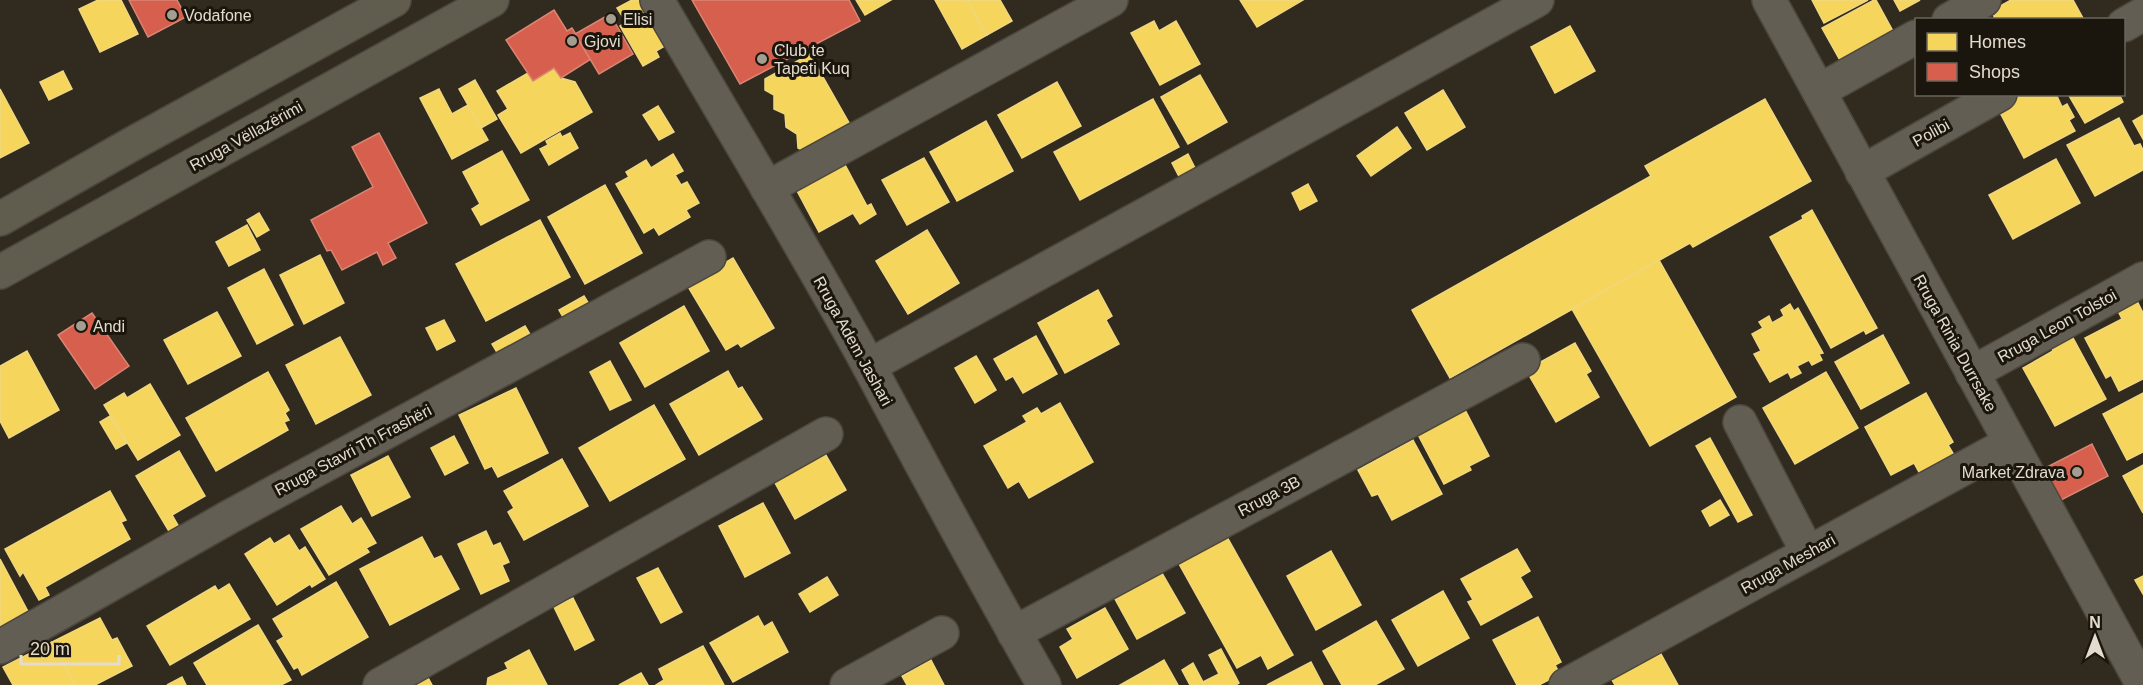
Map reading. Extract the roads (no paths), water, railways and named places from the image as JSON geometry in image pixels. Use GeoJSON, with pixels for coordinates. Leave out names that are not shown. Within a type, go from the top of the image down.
{"type":"FeatureCollection","features":[{"type":"Feature","properties":{"kind":"main road"},"geometry":{"type":"LineString","coordinates":[[0,219],[394,0]]}},
{"type":"Feature","properties":{"kind":"main road","name":"Rruga Vëllazërimi"},"geometry":{"type":"LineString","coordinates":[[0,272],[492,0]]}},
{"type":"Feature","properties":{"kind":"street","name":"Rruga Adem Jashari"},"geometry":{"type":"LineString","coordinates":[[657,0],[869,366],[1044,685]]}},
{"type":"Feature","properties":{"kind":"street"},"geometry":{"type":"LineString","coordinates":[[767,188],[1111,0]]}},
{"type":"Feature","properties":{"kind":"street"},"geometry":{"type":"LineString","coordinates":[[869,366],[1536,0]]}},
{"type":"Feature","properties":{"kind":"street","name":"Rruga Rinia Durrsake"},"geometry":{"type":"LineString","coordinates":[[1769,0],[2143,685]]}},
{"type":"Feature","properties":{"kind":"street"},"geometry":{"type":"LineString","coordinates":[[1952,18],[1984,0]]}},
{"type":"Feature","properties":{"kind":"street"},"geometry":{"type":"LineString","coordinates":[[2125,24],[2143,14]]}},
{"type":"Feature","properties":{"kind":"street"},"geometry":{"type":"LineString","coordinates":[[1819,91],[1915,38]]}},
{"type":"Feature","properties":{"kind":"street","name":"Polibi"},"geometry":{"type":"LineString","coordinates":[[1862,172],[1996,96]]}},
{"type":"Feature","properties":{"kind":"street","name":"Rruga Stavri Th Frashëri"},"geometry":{"type":"LineString","coordinates":[[0,647],[231,516],[709,257]]}},
{"type":"Feature","properties":{"kind":"street","name":"Rruga Leon Tolstoi"},"geometry":{"type":"LineString","coordinates":[[1972,373],[2143,279]]}},
{"type":"Feature","properties":{"kind":"street","name":"Rruga 3B"},"geometry":{"type":"LineString","coordinates":[[1014,633],[1523,360]]}},
{"type":"Feature","properties":{"kind":"street"},"geometry":{"type":"LineString","coordinates":[[1740,422],[1808,553]]}},
{"type":"Feature","properties":{"kind":"street"},"geometry":{"type":"LineString","coordinates":[[380,685],[826,434]]}},
{"type":"Feature","properties":{"kind":"street","name":"Rruga Meshari"},"geometry":{"type":"LineString","coordinates":[[1566,685],[2010,442]]}},
{"type":"Feature","properties":{"kind":"street"},"geometry":{"type":"LineString","coordinates":[[847,685],[942,633]]}},
{"type":"Feature","properties":{"kind":"place","name":"Vodafone"},"geometry":{"type":"Point","coordinates":[172,15]}},
{"type":"Feature","properties":{"kind":"place","name":"Elisi"},"geometry":{"type":"Point","coordinates":[611,19]}},
{"type":"Feature","properties":{"kind":"place","name":"Gjovi"},"geometry":{"type":"Point","coordinates":[572,41]}},
{"type":"Feature","properties":{"kind":"place","name":"Club te Tapeti Kuq"},"geometry":{"type":"Point","coordinates":[762,59]}},
{"type":"Feature","properties":{"kind":"place","name":"Andi"},"geometry":{"type":"Point","coordinates":[81,326]}},
{"type":"Feature","properties":{"kind":"place","name":"Market Zdrava"},"geometry":{"type":"Point","coordinates":[2077,472]}}]}
